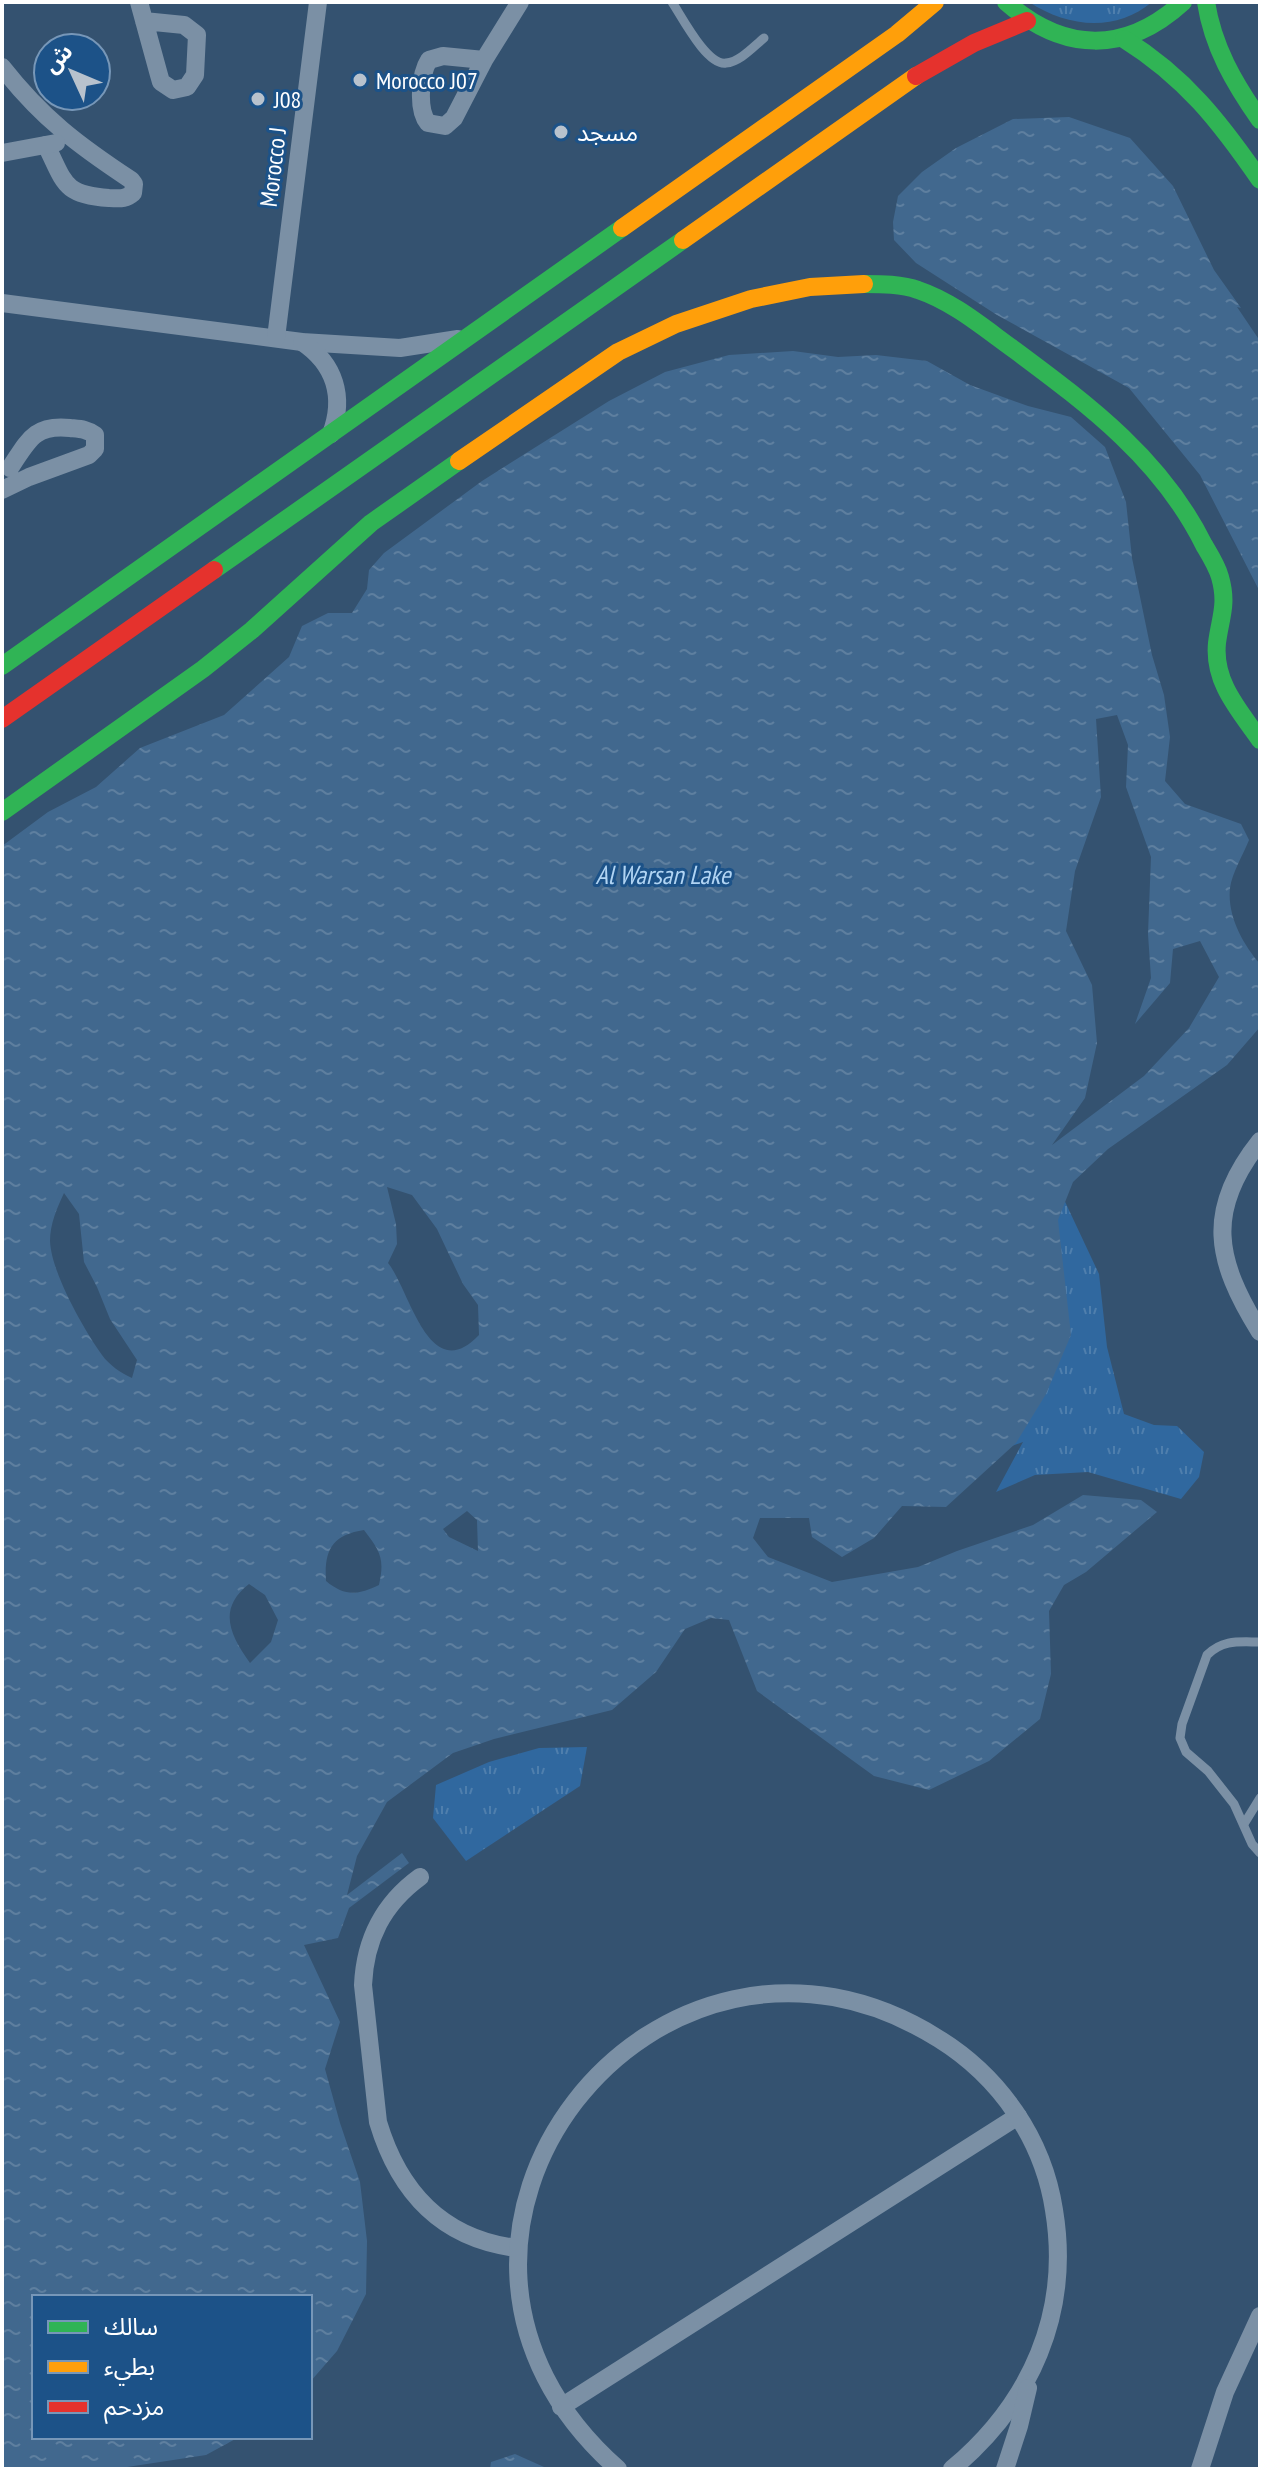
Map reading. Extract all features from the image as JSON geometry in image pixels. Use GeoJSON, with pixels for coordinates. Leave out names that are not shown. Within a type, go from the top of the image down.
{"type":"FeatureCollection","features":[{"type":"Feature","properties":{"kind":"street"},"geometry":{"type":"LineString","coordinates":[[139,2],[144,21]]}},
{"type":"Feature","properties":{"kind":"street","name":"Morocco J"},"geometry":{"type":"LineString","coordinates":[[276,338],[318,2]]}},
{"type":"Feature","properties":{"kind":"street"},"geometry":{"type":"LineString","coordinates":[[2,666],[897,34],[935,2]]}},
{"type":"Feature","properties":{"kind":"street"},"geometry":{"type":"LineString","coordinates":[[1006,2],[1041,30],[1073,40],[1107,42],[1124,39],[1153,27],[1183,2]]}},
{"type":"Feature","properties":{"kind":"street"},"geometry":{"type":"LineString","coordinates":[[1206,2],[1219,56],[1260,120]]}},
{"type":"Feature","properties":{"kind":"street"},"geometry":{"type":"LineString","coordinates":[[484,60],[515,5]]}},
{"type":"Feature","properties":{"kind":"street"},"geometry":{"type":"LineString","coordinates":[[2,719],[924,71],[956,50],[1027,21]]}},
{"type":"Feature","properties":{"kind":"street"},"geometry":{"type":"LineString","coordinates":[[1124,39],[1165,65],[1201,98],[1260,180]]}},
{"type":"Feature","properties":{"kind":"street"},"geometry":{"type":"LineString","coordinates":[[2,67],[37,108],[70,139],[131,180],[133,193],[125,198],[88,197],[73,192],[46,145]]}},
{"type":"Feature","properties":{"kind":"street"},"geometry":{"type":"LineString","coordinates":[[2,153],[70,139]]}},
{"type":"Feature","properties":{"kind":"street"},"geometry":{"type":"LineString","coordinates":[[2,812],[228,651],[392,506],[618,352],[712,310],[781,292],[841,284],[901,286],[919,290],[951,305],[1090,406],[1134,446],[1193,522],[1220,576],[1225,602],[1217,642],[1220,677],[1231,699],[1260,740]]}},
{"type":"Feature","properties":{"kind":"street"},"geometry":{"type":"LineString","coordinates":[[2,303],[302,342],[400,348],[469,336]]}},
{"type":"Feature","properties":{"kind":"street"},"geometry":{"type":"LineString","coordinates":[[302,342],[323,359],[335,382],[338,409],[331,434]]}},
{"type":"Feature","properties":{"kind":"street"},"geometry":{"type":"LineString","coordinates":[[2,490],[89,455],[95,449],[95,435],[86,430],[48,428],[33,436],[6,466],[29,477]]}},
{"type":"Feature","properties":{"kind":"street"},"geometry":{"type":"LineString","coordinates":[[1260,1141],[1240,1167],[1229,1190],[1222,1240],[1230,1274],[1260,1332]]}},
{"type":"Feature","properties":{"kind":"street"},"geometry":{"type":"LineString","coordinates":[[420,1877],[405,1888],[381,1915],[370,1940],[364,1967],[363,1985],[378,2122],[384,2142],[404,2180],[432,2213],[446,2224],[480,2241],[517,2248]]}},
{"type":"Feature","properties":{"kind":"street"},"geometry":{"type":"LineString","coordinates":[[618,2469],[578,2430],[561,2407],[539,2366],[527,2332],[520,2297],[517,2248],[524,2209],[536,2172],[550,2140],[581,2093],[608,2065],[644,2037],[684,2015],[716,2004],[746,1998],[793,1995],[842,2000],[890,2014],[931,2034],[964,2056],[993,2084],[1018,2116],[1034,2145],[1052,2198],[1058,2243],[1057,2281],[1050,2320],[1031,2373],[1005,2469]]}},
{"type":"Feature","properties":{"kind":"street"},"geometry":{"type":"LineString","coordinates":[[561,2407],[1018,2116]]}},
{"type":"Feature","properties":{"kind":"street"},"geometry":{"type":"LineString","coordinates":[[1200,2469],[1225,2392],[1260,2316]]}},
{"type":"Feature","properties":{"kind":"street"},"geometry":{"type":"LineString","coordinates":[[952,2469],[1003,2419],[1031,2373]]}},
{"type":"Feature","properties":{"kind":"lane"},"geometry":{"type":"LineString","coordinates":[[672,2],[708,55],[717,63],[730,63],[764,38]]}},
{"type":"Feature","properties":{"kind":"lane"},"geometry":{"type":"LineString","coordinates":[[1260,1642],[1229,1642],[1207,1655],[1180,1731],[1186,1752],[1222,1787],[1252,1844],[1260,1853]]}},
{"type":"Feature","properties":{"kind":"lane"},"geometry":{"type":"LineString","coordinates":[[1244,1824],[1260,1798]]}},
{"type":"Feature","properties":{"kind":"green space"},"geometry":{"type":"Polygon","coordinates":[[[1029,2],[1152,2],[1123,19],[1091,23],[1059,17],[1029,2]]]}},
{"type":"Feature","properties":{"kind":"green space"},"geometry":{"type":"Polygon","coordinates":[[[1060,1191],[1099,1274],[1107,1347],[1124,1414],[1154,1425],[1177,1426],[1204,1452],[1199,1477],[1181,1499],[1088,1472],[1035,1475],[996,1492],[1023,1442],[964,1463],[1060,1191]]]}},
{"type":"Feature","properties":{"kind":"green space"},"geometry":{"type":"Polygon","coordinates":[[[587,1747],[580,1786],[466,1861],[433,1818],[436,1785],[489,1762],[539,1748],[587,1747]]]}},
{"type":"Feature","properties":{"kind":"water"},"geometry":{"type":"Polygon","coordinates":[[[1069,117],[1130,138],[1173,186],[1214,270],[1260,341],[1260,592],[1200,475],[1129,388],[997,315],[916,263],[894,240],[893,222],[898,196],[922,172],[956,148],[1013,119],[1069,117]]]}},
{"type":"Feature","properties":{"kind":"water","name":"Al Warsan Lake"},"geometry":{"type":"Polygon","coordinates":[[[793,351],[838,357],[876,355],[927,361],[970,385],[1028,406],[1071,417],[1105,447],[1126,502],[1132,558],[1152,655],[1164,695],[1170,737],[1165,781],[1185,804],[1241,824],[1249,840],[1231,882],[1231,909],[1242,939],[1260,964],[1260,1027],[1227,1065],[1108,1149],[1073,1182],[1058,1220],[1071,1335],[1046,1394],[1016,1443],[946,1507],[902,1506],[874,1538],[842,1557],[812,1537],[809,1518],[760,1518],[753,1538],[768,1557],[832,1582],[918,1567],[1033,1525],[1083,1495],[1141,1500],[1157,1512],[1086,1572],[1064,1585],[1049,1611],[1051,1674],[1040,1719],[989,1761],[929,1790],[874,1776],[757,1691],[729,1620],[711,1618],[685,1629],[656,1672],[612,1710],[494,1739],[453,1753],[387,1802],[357,1856],[347,1895],[402,1853],[409,1863],[349,1908],[338,1938],[304,1945],[340,2022],[325,2069],[360,2182],[367,2241],[366,2294],[337,2351],[312,2380],[312,2295],[32,2295],[32,2439],[235,2439],[206,2455],[114,2469],[2,2469],[2,846],[48,812],[96,787],[140,748],[224,715],[289,657],[302,626],[328,613],[352,613],[367,589],[369,570],[384,553],[482,481],[609,401],[665,372],[729,355],[793,351]],[[1117,715],[1096,719],[1101,797],[1075,871],[1066,931],[1092,985],[1097,1043],[1085,1098],[1052,1145],[1144,1076],[1189,1028],[1219,977],[1200,941],[1173,949],[1170,983],[1135,1024],[1151,978],[1148,934],[1151,857],[1126,787],[1128,745],[1117,715]],[[387,1187],[396,1224],[397,1244],[388,1263],[413,1312],[434,1343],[447,1350],[462,1348],[479,1335],[478,1305],[463,1284],[437,1229],[412,1195],[387,1187]],[[64,1193],[53,1222],[50,1241],[56,1268],[78,1316],[102,1355],[132,1378],[137,1360],[110,1319],[84,1262],[79,1214],[64,1193]],[[467,1511],[443,1529],[449,1537],[478,1551],[477,1520],[467,1511]],[[364,1530],[353,1532],[332,1546],[326,1581],[339,1590],[352,1593],[379,1585],[381,1568],[377,1550],[364,1530]],[[249,1584],[233,1603],[230,1622],[232,1632],[250,1663],[271,1642],[278,1620],[265,1595],[249,1584]]]}},
{"type":"Feature","properties":{"kind":"water"},"geometry":{"type":"Polygon","coordinates":[[[515,2454],[546,2469],[490,2469],[491,2462],[515,2454]]]}},
{"type":"Feature","properties":{"kind":"traffic: fast"},"geometry":{"type":"LineString","coordinates":[[1006,2],[1050,31],[1095,41],[1139,31],[1183,2]]}},
{"type":"Feature","properties":{"kind":"traffic: fast"},"geometry":{"type":"LineString","coordinates":[[1206,2],[1226,64],[1260,120]]}},
{"type":"Feature","properties":{"kind":"traffic: fast"},"geometry":{"type":"LineString","coordinates":[[1124,39],[1165,69],[1200,102],[1260,180]]}},
{"type":"Feature","properties":{"kind":"traffic: fast"},"geometry":{"type":"LineString","coordinates":[[2,666],[622,228]]}},
{"type":"Feature","properties":{"kind":"traffic: fast"},"geometry":{"type":"LineString","coordinates":[[214,570],[683,240]]}},
{"type":"Feature","properties":{"kind":"traffic: fast"},"geometry":{"type":"LineString","coordinates":[[864,284],[912,288],[957,309],[1071,393],[1146,461],[1187,515],[1217,569],[1223,596],[1217,643],[1219,670],[1229,695],[1260,740]]}},
{"type":"Feature","properties":{"kind":"traffic: fast"},"geometry":{"type":"LineString","coordinates":[[2,812],[203,669],[252,630],[371,523],[459,461]]}},
{"type":"Feature","properties":{"kind":"traffic: slow"},"geometry":{"type":"LineString","coordinates":[[622,228],[897,34],[935,2]]}},
{"type":"Feature","properties":{"kind":"traffic: slow"},"geometry":{"type":"LineString","coordinates":[[683,240],[916,76]]}},
{"type":"Feature","properties":{"kind":"traffic: slow"},"geometry":{"type":"LineString","coordinates":[[459,461],[618,352],[676,324],[751,299],[810,287],[864,284]]}},
{"type":"Feature","properties":{"kind":"traffic: jam"},"geometry":{"type":"LineString","coordinates":[[916,76],[974,43],[1027,21]]}},
{"type":"Feature","properties":{"kind":"traffic: jam"},"geometry":{"type":"LineString","coordinates":[[2,719],[214,570]]}},
{"type":"Feature","properties":{"kind":"place","name":"Morocco J07"},"geometry":{"type":"Point","coordinates":[360,80]}},
{"type":"Feature","properties":{"kind":"place","name":"J08"},"geometry":{"type":"Point","coordinates":[258,99]}},
{"type":"Feature","properties":{"kind":"place","name":"مسجد"},"geometry":{"type":"Point","coordinates":[561,132]}}]}
